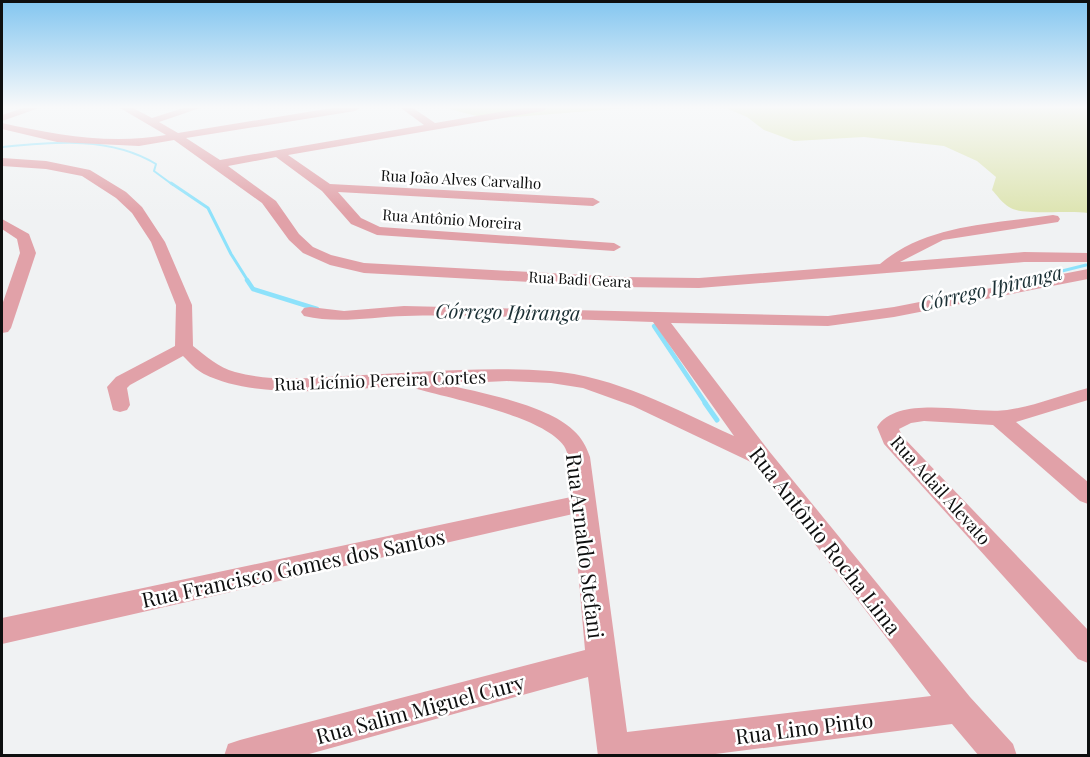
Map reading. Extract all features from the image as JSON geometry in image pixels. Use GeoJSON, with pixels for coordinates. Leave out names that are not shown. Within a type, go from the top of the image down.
{"type":"FeatureCollection","features":[{"type":"Feature","properties":{"kind":"street","name":"Rua Badi Geara"},"geometry":{"type":"LineString","coordinates":[[185,143],[270,202],[295,239],[306,249],[338,262],[364,268],[621,282],[699,283],[1040,256],[1089,258]]}},
{"type":"Feature","properties":{"kind":"street"},"geometry":{"type":"LineString","coordinates":[[216,164],[337,143]]}},
{"type":"Feature","properties":{"kind":"street","name":"Rua Antônio Moreira"},"geometry":{"type":"LineString","coordinates":[[279,154],[327,188],[357,221],[377,231],[614,247]]}},
{"type":"Feature","properties":{"kind":"street"},"geometry":{"type":"LineString","coordinates":[[2,173],[11,162],[86,172],[121,195],[138,210],[158,242],[184,305],[184,348],[123,381],[117,387],[120,405]]}},
{"type":"Feature","properties":{"kind":"street","name":"Rua João Alves Carvalho"},"geometry":{"type":"LineString","coordinates":[[327,188],[593,202]]}},
{"type":"Feature","properties":{"kind":"street"},"geometry":{"type":"LineString","coordinates":[[883,269],[897,257],[939,236],[1053,219]]}},
{"type":"Feature","properties":{"kind":"street"},"geometry":{"type":"LineString","coordinates":[[2,222],[24,237],[28,254],[2,328]]}},
{"type":"Feature","properties":{"kind":"street"},"geometry":{"type":"LineString","coordinates":[[310,312],[334,316],[404,311],[742,321],[846,320],[1080,276],[1089,286]]}},
{"type":"Feature","properties":{"kind":"street","name":"Rua Antônio Rocha Lima"},"geometry":{"type":"LineString","coordinates":[[659,318],[761,457],[959,708],[1001,756]]}},
{"type":"Feature","properties":{"kind":"street","name":"Rua Licínio Pereira Cortes"},"geometry":{"type":"LineString","coordinates":[[184,348],[208,369],[258,383],[292,385],[507,375],[551,377],[586,382],[640,401],[761,457]]}},
{"type":"Feature","properties":{"kind":"street","name":"Rua Arnaldo Stefani"},"geometry":{"type":"LineString","coordinates":[[408,381],[524,413],[559,432],[573,443],[579,457],[601,660],[614,753]]}},
{"type":"Feature","properties":{"kind":"street","name":"Rua Adail Alevato"},"geometry":{"type":"LineString","coordinates":[[1089,394],[998,418],[917,415],[892,422],[888,427],[892,439],[1089,650]]}},
{"type":"Feature","properties":{"kind":"street"},"geometry":{"type":"LineString","coordinates":[[998,418],[1089,495]]}},
{"type":"Feature","properties":{"kind":"street","name":"Rua Francisco Gomes dos Santos"},"geometry":{"type":"LineString","coordinates":[[2,631],[584,503]]}},
{"type":"Feature","properties":{"kind":"street","name":"Rua Salim Miguel Cury"},"geometry":{"type":"LineString","coordinates":[[240,756],[601,660]]}},
{"type":"Feature","properties":{"kind":"street","name":"Rua Lino Pinto"},"geometry":{"type":"LineString","coordinates":[[614,753],[959,708]]}},
{"type":"Feature","properties":{"kind":"green space"},"geometry":{"type":"Polygon","coordinates":[[[920,143],[1088,143],[1088,213],[1015,210],[992,190],[996,177],[977,161],[944,146],[920,143]]]}},
{"type":"Feature","properties":{"kind":"waterway","name":"Córrego Ipiranga"},"geometry":{"type":"LineString","coordinates":[[2,147],[55,143]]}},
{"type":"Feature","properties":{"kind":"waterway","name":"Córrego Ipiranga"},"geometry":{"type":"LineString","coordinates":[[84,143],[120,149],[138,155],[156,164],[154,171],[173,185]]}},
{"type":"Feature","properties":{"kind":"waterway","name":"Córrego Ipiranga"},"geometry":{"type":"LineString","coordinates":[[171,183],[208,208],[231,254],[248,281]]}},
{"type":"Feature","properties":{"kind":"waterway","name":"Córrego Ipiranga"},"geometry":{"type":"LineString","coordinates":[[1022,281],[1086,265]]}},
{"type":"Feature","properties":{"kind":"waterway","name":"Córrego Ipiranga"},"geometry":{"type":"LineString","coordinates":[[247,280],[253,289],[317,309]]}},
{"type":"Feature","properties":{"kind":"waterway","name":"Córrego Ipiranga"},"geometry":{"type":"LineString","coordinates":[[1008,285],[1028,280]]}},
{"type":"Feature","properties":{"kind":"waterway"},"geometry":{"type":"LineString","coordinates":[[654,326],[706,404]]}},
{"type":"Feature","properties":{"kind":"waterway"},"geometry":{"type":"LineString","coordinates":[[705,403],[717,420]]}}]}
